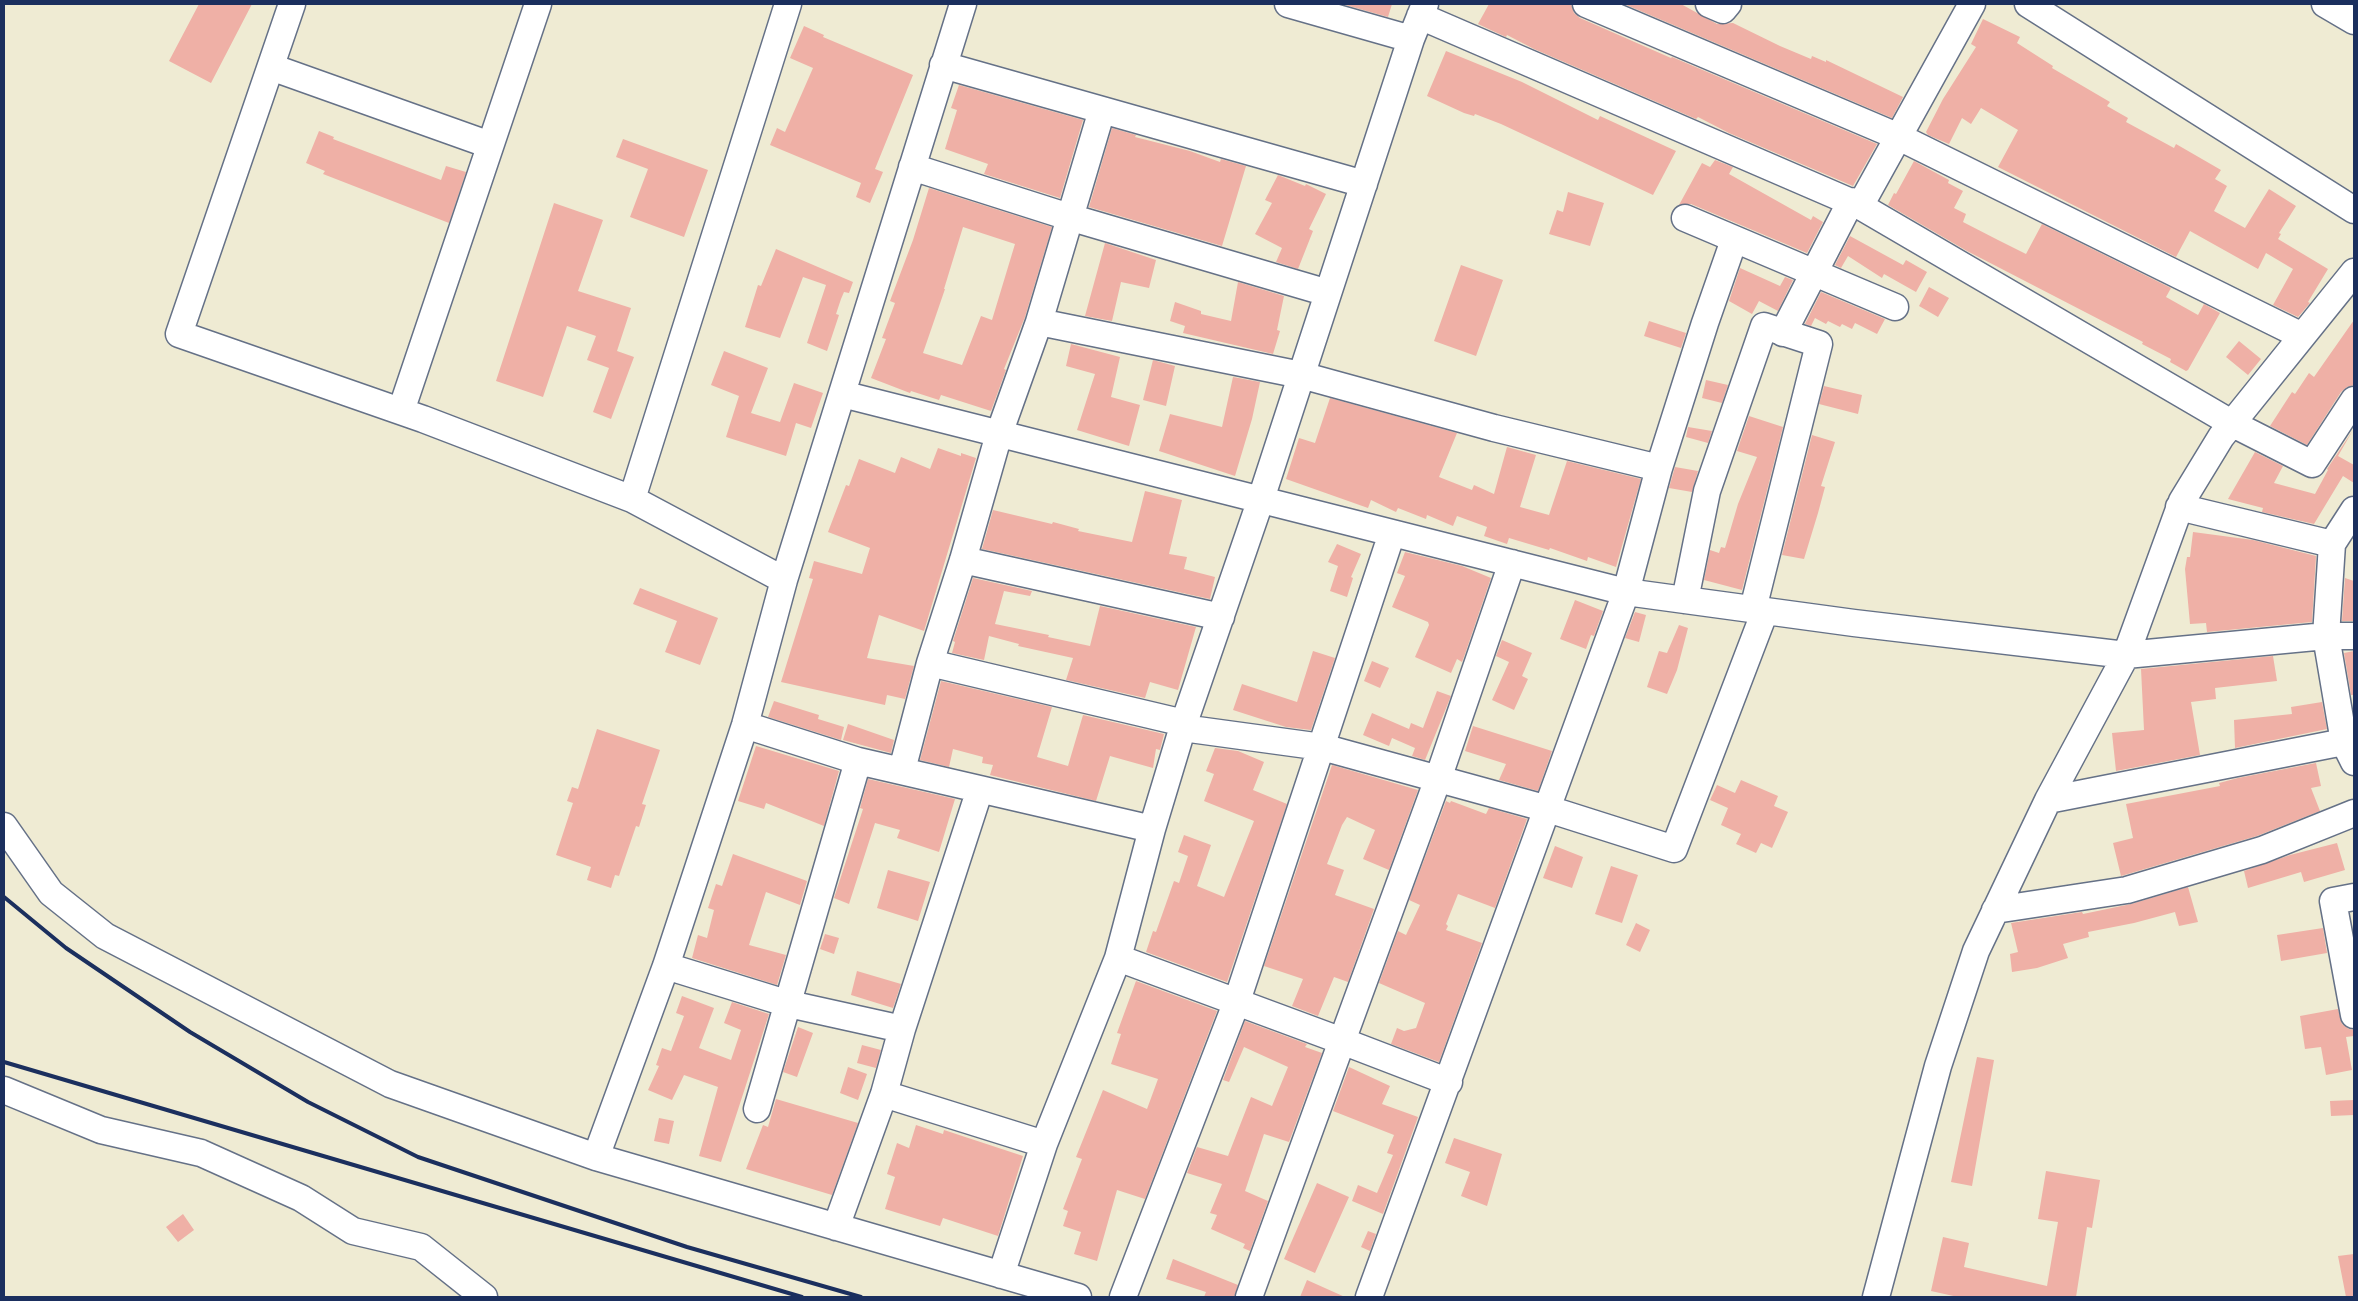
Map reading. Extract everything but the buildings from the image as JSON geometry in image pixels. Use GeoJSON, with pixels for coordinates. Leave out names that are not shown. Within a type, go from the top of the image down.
{"type":"FeatureCollection","features":[{"type":"Feature","properties":{"kind":"street"},"geometry":{"type":"LineString","coordinates":[[292,4],[179,334],[401,411],[632,499],[784,580]]}},
{"type":"Feature","properties":{"kind":"street"},"geometry":{"type":"LineString","coordinates":[[401,411],[538,4]]}},
{"type":"Feature","properties":{"kind":"street"},"geometry":{"type":"LineString","coordinates":[[632,499],[788,4]]}},
{"type":"Feature","properties":{"kind":"street"},"geometry":{"type":"LineString","coordinates":[[596,1158],[666,966],[745,725],[784,580],[963,4]]}},
{"type":"Feature","properties":{"kind":"street"},"geometry":{"type":"LineString","coordinates":[[1288,4],[1419,20],[1855,203],[2233,424],[2312,464],[2354,400]]}},
{"type":"Feature","properties":{"kind":"street"},"geometry":{"type":"LineString","coordinates":[[1586,4],[1899,137],[2302,336]]}},
{"type":"Feature","properties":{"kind":"street"},"geometry":{"type":"LineString","coordinates":[[1708,4],[1723,10],[1728,4]]}},
{"type":"Feature","properties":{"kind":"street"},"geometry":{"type":"LineString","coordinates":[[1783,333],[1855,203],[1899,137],[1972,4]]}},
{"type":"Feature","properties":{"kind":"street"},"geometry":{"type":"LineString","coordinates":[[2325,4],[2354,21]]}},
{"type":"Feature","properties":{"kind":"street"},"geometry":{"type":"LineString","coordinates":[[2045,8],[2354,210]]}},
{"type":"Feature","properties":{"kind":"street"},"geometry":{"type":"LineString","coordinates":[[1001,1275],[1044,1144],[1118,958],[1152,829],[1184,723],[1261,500],[1419,20]]}},
{"type":"Feature","properties":{"kind":"street"},"geometry":{"type":"LineString","coordinates":[[943,65],[1364,184]]}},
{"type":"Feature","properties":{"kind":"street"},"geometry":{"type":"LineString","coordinates":[[271,66],[490,144]]}},
{"type":"Feature","properties":{"kind":"street"},"geometry":{"type":"LineString","coordinates":[[902,770],[930,663],[963,560],[999,434],[1039,322],[1102,110]]}},
{"type":"Feature","properties":{"kind":"street"},"geometry":{"type":"LineString","coordinates":[[912,166],[1070,217],[1328,293]]}},
{"type":"Feature","properties":{"kind":"street"},"geometry":{"type":"LineString","coordinates":[[1685,218],[1895,307]]}},
{"type":"Feature","properties":{"kind":"street"},"geometry":{"type":"LineString","coordinates":[[1369,1297],[1449,1082],[1626,592],[1659,468],[1734,240]]}},
{"type":"Feature","properties":{"kind":"street"},"geometry":{"type":"LineString","coordinates":[[1876,1297],[1938,1066],[1976,951],[2048,800],[2126,655],[2179,507],[2221,437],[2354,272]]}},
{"type":"Feature","properties":{"kind":"street"},"geometry":{"type":"LineString","coordinates":[[1039,322],[1301,375],[1494,428],[1659,468]]}},
{"type":"Feature","properties":{"kind":"street"},"geometry":{"type":"LineString","coordinates":[[930,663],[1184,723],[1190,729],[1322,747],[1548,809],[1674,849],[1759,610],[1819,344],[1764,326],[1706,491],[1685,600]]}},
{"type":"Feature","properties":{"kind":"street"},"geometry":{"type":"LineString","coordinates":[[842,394],[1626,592],[2126,655],[2326,636],[2354,636]]}},
{"type":"Feature","properties":{"kind":"street"},"geometry":{"type":"LineString","coordinates":[[2179,507],[2332,544]]}},
{"type":"Feature","properties":{"kind":"street"},"geometry":{"type":"LineString","coordinates":[[2048,800],[2351,748],[2326,636],[2332,544],[2354,510]]}},
{"type":"Feature","properties":{"kind":"street"},"geometry":{"type":"LineString","coordinates":[[1123,1297],[1237,1001],[1392,532]]}},
{"type":"Feature","properties":{"kind":"street"},"geometry":{"type":"LineString","coordinates":[[963,560],[1221,617]]}},
{"type":"Feature","properties":{"kind":"street"},"geometry":{"type":"LineString","coordinates":[[1249,1297],[1437,779],[1512,563]]}},
{"type":"Feature","properties":{"kind":"street"},"geometry":{"type":"LineString","coordinates":[[745,725],[858,761],[1152,829]]}},
{"type":"Feature","properties":{"kind":"street"},"geometry":{"type":"LineString","coordinates":[[757,1109],[858,761]]}},
{"type":"Feature","properties":{"kind":"street"},"geometry":{"type":"LineString","coordinates":[[836,1227],[884,1094],[902,1029],[980,788]]}},
{"type":"Feature","properties":{"kind":"street"},"geometry":{"type":"LineString","coordinates":[[1996,910],[2127,890],[2262,850],[2354,813]]}},
{"type":"Feature","properties":{"kind":"street"},"geometry":{"type":"LineString","coordinates":[[4,826],[52,893],[105,936],[390,1084],[596,1158],[1078,1297]]}},
{"type":"Feature","properties":{"kind":"street"},"geometry":{"type":"LineString","coordinates":[[2354,897],[2332,901],[2354,1015]]}},
{"type":"Feature","properties":{"kind":"street"},"geometry":{"type":"LineString","coordinates":[[1118,958],[1449,1082]]}},
{"type":"Feature","properties":{"kind":"street"},"geometry":{"type":"LineString","coordinates":[[666,966],[789,1004],[902,1029]]}},
{"type":"Feature","properties":{"kind":"street"},"geometry":{"type":"LineString","coordinates":[[4,1090],[101,1130],[201,1153],[301,1198],[353,1231],[421,1247],[484,1297]]}},
{"type":"Feature","properties":{"kind":"street"},"geometry":{"type":"LineString","coordinates":[[884,1094],[1044,1144]]}},
{"type":"Feature","properties":{"kind":"railway"},"geometry":{"type":"LineString","coordinates":[[4,897],[66,948],[190,1032],[308,1102],[418,1157],[687,1247],[861,1297]]}},
{"type":"Feature","properties":{"kind":"railway"},"geometry":{"type":"LineString","coordinates":[[4,1062],[802,1297]]}}]}
